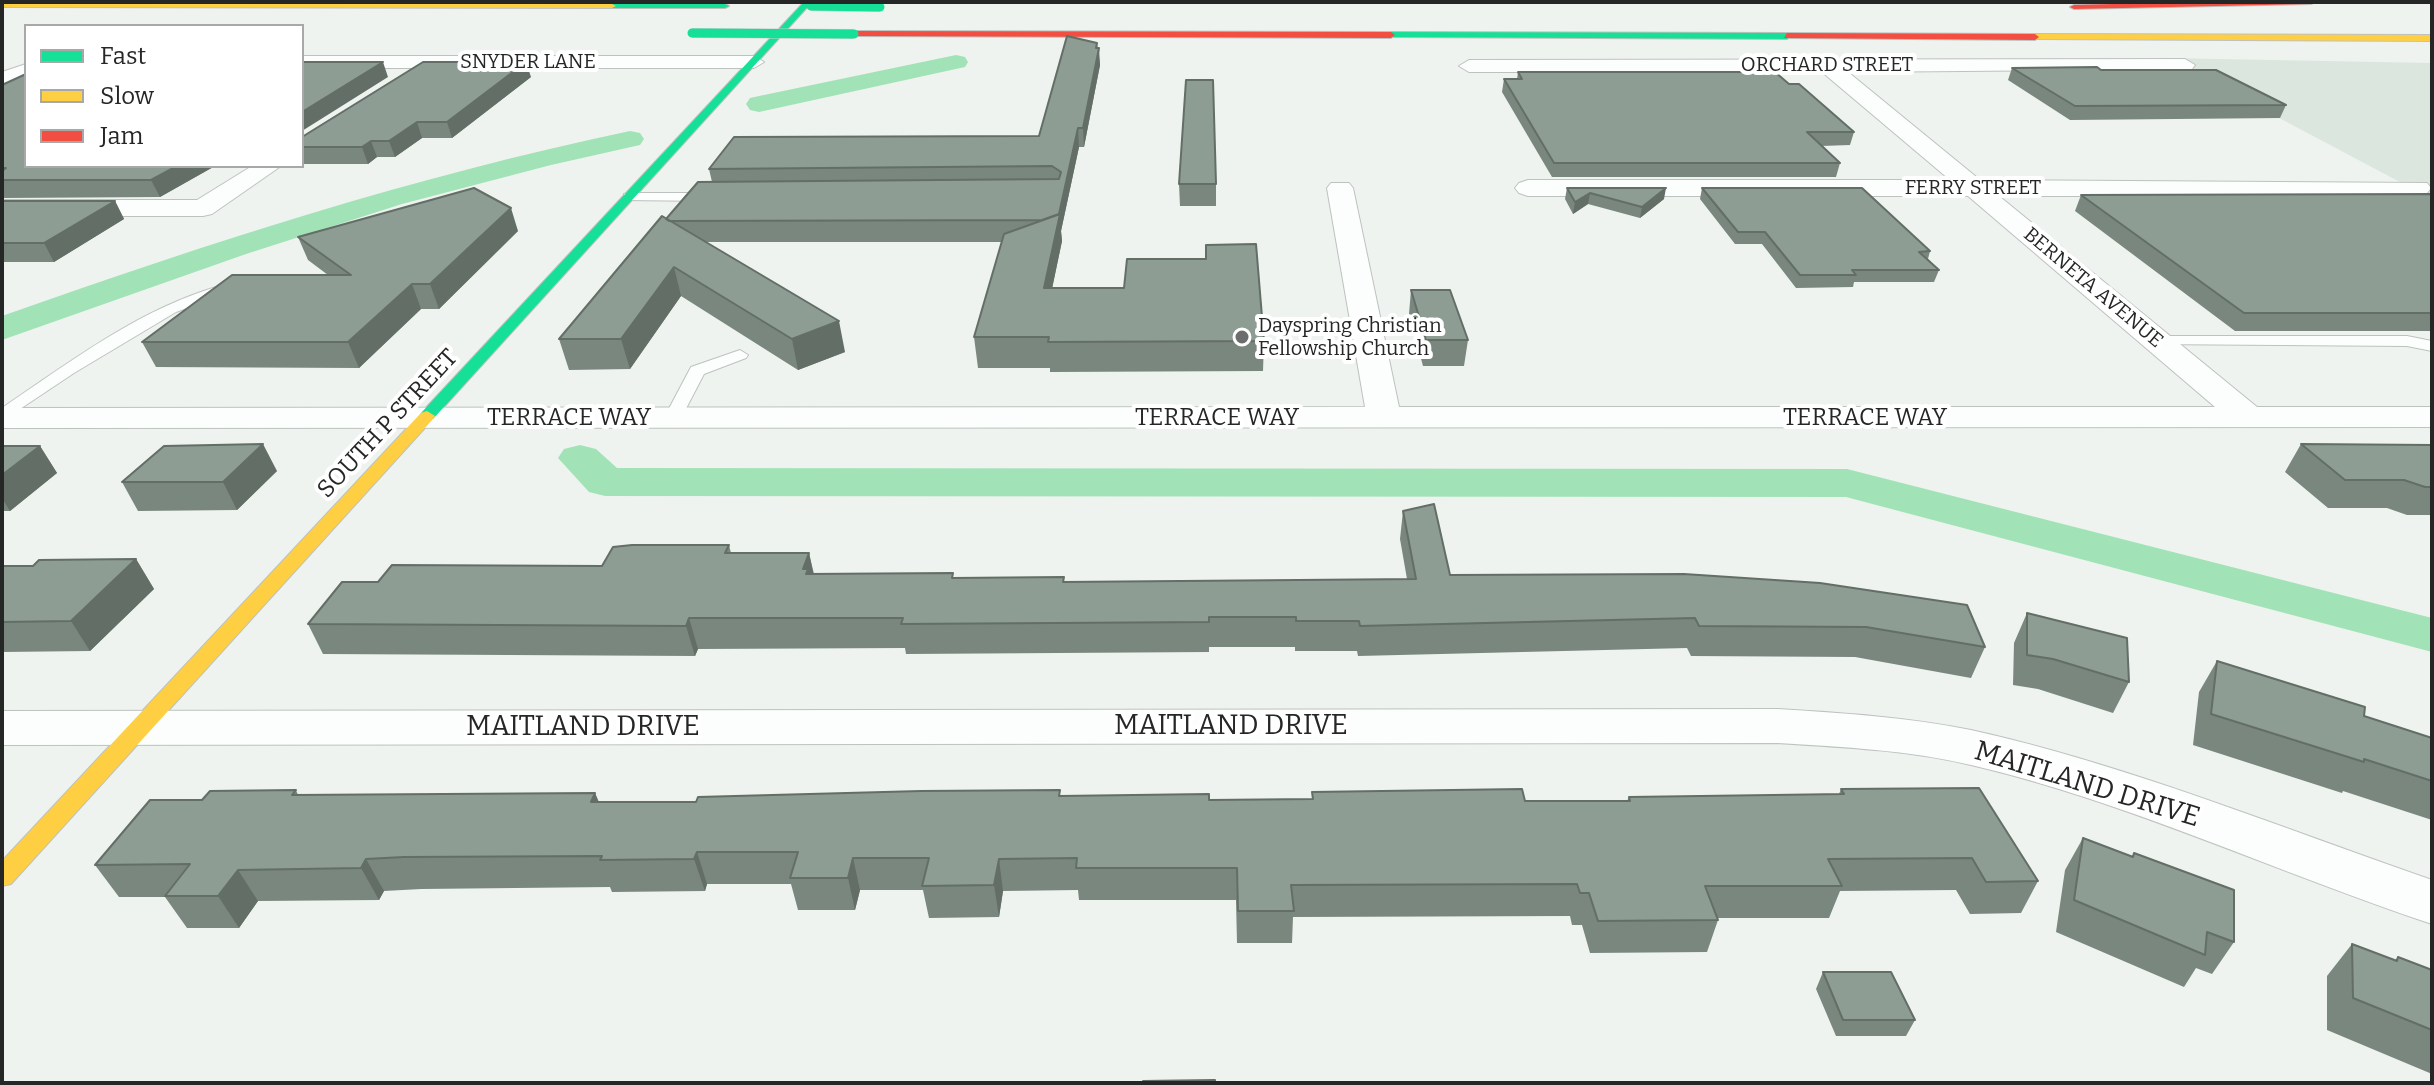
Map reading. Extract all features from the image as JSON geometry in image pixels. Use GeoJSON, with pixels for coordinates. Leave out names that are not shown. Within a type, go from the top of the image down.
{"type":"FeatureCollection","features":[{"type":"Feature","properties":{"kind":"main road"},"geometry":{"type":"LineString","coordinates":[[309,2],[385,5]]}},
{"type":"Feature","properties":{"kind":"main road","name":"SOUTH P STREET"},"geometry":{"type":"LineString","coordinates":[[2,877],[808,2]]}},
{"type":"Feature","properties":{"kind":"main road"},"geometry":{"type":"LineString","coordinates":[[2066,7],[2317,4]]}},
{"type":"Feature","properties":{"kind":"main road"},"geometry":{"type":"LineString","coordinates":[[2,5],[733,6]]}},
{"type":"Feature","properties":{"kind":"main road"},"geometry":{"type":"LineString","coordinates":[[772,6],[888,7]]}},
{"type":"Feature","properties":{"kind":"main road"},"geometry":{"type":"LineString","coordinates":[[684,33],[2432,38]]}},
{"type":"Feature","properties":{"kind":"main road"},"geometry":{"type":"LineString","coordinates":[[2115,37],[2432,46]]}},
{"type":"Feature","properties":{"kind":"street"},"geometry":{"type":"LineString","coordinates":[[2,61],[24,61]]}},
{"type":"Feature","properties":{"kind":"street","name":"SNYDER LANE"},"geometry":{"type":"LineString","coordinates":[[304,62],[754,62]]}},
{"type":"Feature","properties":{"kind":"street"},"geometry":{"type":"LineString","coordinates":[[394,87],[433,62]]}},
{"type":"Feature","properties":{"kind":"street","name":"BERNETA AVENUE"},"geometry":{"type":"LineString","coordinates":[[1827,65],[2248,417]]}},
{"type":"Feature","properties":{"kind":"street","name":"ORCHARD STREET"},"geometry":{"type":"LineString","coordinates":[[1469,66],[2185,65]]}},
{"type":"Feature","properties":{"kind":"street"},"geometry":{"type":"LineString","coordinates":[[2,80],[24,71]]}},
{"type":"Feature","properties":{"kind":"street"},"geometry":{"type":"LineString","coordinates":[[2,208],[203,208],[266,168]]}},
{"type":"Feature","properties":{"kind":"street"},"geometry":{"type":"LineString","coordinates":[[1340,188],[1384,418]]}},
{"type":"Feature","properties":{"kind":"street","name":"FERRY STREET"},"geometry":{"type":"LineString","coordinates":[[1528,188],[2418,188]]}},
{"type":"Feature","properties":{"kind":"street","name":"TERRACE WAY"},"geometry":{"type":"LineString","coordinates":[[2,417],[2432,417]]}},
{"type":"Feature","properties":{"kind":"street","name":"MAITLAND DRIVE"},"geometry":{"type":"LineString","coordinates":[[2,728],[1778,726],[1876,732],[1969,747],[2066,772],[2432,902]]}},
{"type":"Feature","properties":{"kind":"lane"},"geometry":{"type":"LineString","coordinates":[[629,197],[716,197]]}},
{"type":"Feature","properties":{"kind":"lane"},"geometry":{"type":"LineString","coordinates":[[2,417],[68,370],[171,309],[243,282]]}},
{"type":"Feature","properties":{"kind":"lane"},"geometry":{"type":"LineString","coordinates":[[2156,341],[2407,341],[2432,346]]}},
{"type":"Feature","properties":{"kind":"lane"},"geometry":{"type":"LineString","coordinates":[[673,418],[697,371],[740,355]]}},
{"type":"Feature","properties":{"kind":"shaded area"},"geometry":{"type":"Polygon","coordinates":[[[2166,58],[2432,63],[2432,199],[2166,58]]]}},
{"type":"Feature","properties":{"kind":"building"},"geometry":{"type":"Polygon","coordinates":[[[1067,36],[1097,43],[1096,48],[1099,48],[1083,128],[1078,128],[1059,214],[1042,220],[666,219],[698,182],[1059,179],[1061,172],[1052,166],[709,169],[734,137],[1039,136],[1067,36]]]}},
{"type":"Feature","properties":{"kind":"building"},"geometry":{"type":"Polygon","coordinates":[[[304,62],[383,62],[304,111],[304,62]]]}},
{"type":"Feature","properties":{"kind":"building"},"geometry":{"type":"Polygon","coordinates":[[[423,62],[526,62],[447,122],[417,122],[389,141],[371,141],[362,147],[304,147],[304,136],[423,62]]]}},
{"type":"Feature","properties":{"kind":"building"},"geometry":{"type":"Polygon","coordinates":[[[2097,67],[2101,70],[2216,70],[2286,105],[2075,106],[2012,68],[2097,67]]]}},
{"type":"Feature","properties":{"kind":"building"},"geometry":{"type":"Polygon","coordinates":[[[1518,72],[1775,72],[1789,84],[1799,84],[1854,132],[1807,132],[1840,163],[1554,163],[1504,79],[1522,79],[1518,72]]]}},
{"type":"Feature","properties":{"kind":"building"},"geometry":{"type":"Polygon","coordinates":[[[24,75],[24,168],[173,168],[151,180],[2,180],[2,171],[6,168],[2,168],[2,85],[24,75]]]}},
{"type":"Feature","properties":{"kind":"building"},"geometry":{"type":"Polygon","coordinates":[[[1186,80],[1213,80],[1216,184],[1179,184],[1186,80]]]}},
{"type":"Feature","properties":{"kind":"building"},"geometry":{"type":"Polygon","coordinates":[[[474,188],[511,208],[430,284],[412,284],[348,342],[142,342],[232,275],[351,275],[298,237],[474,188]]]}},
{"type":"Feature","properties":{"kind":"building"},"geometry":{"type":"Polygon","coordinates":[[[1567,188],[1666,188],[1642,207],[1590,193],[1575,202],[1567,188]]]}},
{"type":"Feature","properties":{"kind":"building"},"geometry":{"type":"Polygon","coordinates":[[[1702,188],[1862,188],[1930,251],[1919,252],[1939,270],[1852,270],[1856,275],[1800,275],[1765,232],[1738,232],[1702,188]]]}},
{"type":"Feature","properties":{"kind":"building"},"geometry":{"type":"Polygon","coordinates":[[[2432,194],[2432,313],[2244,313],[2081,195],[2432,194]]]}},
{"type":"Feature","properties":{"kind":"building"},"geometry":{"type":"Polygon","coordinates":[[[2,201],[115,201],[44,243],[2,243],[2,201]]]}},
{"type":"Feature","properties":{"kind":"building"},"geometry":{"type":"Polygon","coordinates":[[[1060,214],[1044,288],[1124,288],[1127,259],[1206,259],[1206,245],[1256,244],[1264,341],[1048,342],[1049,337],[974,337],[1004,234],[1060,214]]]}},
{"type":"Feature","properties":{"kind":"building"},"geometry":{"type":"Polygon","coordinates":[[[662,216],[839,321],[792,339],[674,267],[621,339],[559,339],[662,216]]]}},
{"type":"Feature","properties":{"kind":"building"},"geometry":{"type":"Polygon","coordinates":[[[1411,290],[1450,290],[1468,340],[1426,340],[1411,290]]]}},
{"type":"Feature","properties":{"kind":"building"},"geometry":{"type":"Polygon","coordinates":[[[263,444],[223,482],[122,482],[164,446],[263,444]]]}},
{"type":"Feature","properties":{"kind":"building"},"geometry":{"type":"Polygon","coordinates":[[[2301,444],[2432,445],[2432,487],[2404,480],[2345,480],[2301,444]]]}},
{"type":"Feature","properties":{"kind":"building"},"geometry":{"type":"Polygon","coordinates":[[[2,446],[40,446],[2,475],[2,446]]]}},
{"type":"Feature","properties":{"kind":"building"},"geometry":{"type":"Polygon","coordinates":[[[1434,504],[1450,575],[1684,574],[1820,583],[1967,605],[1985,647],[1866,627],[1699,626],[1695,618],[1360,626],[1359,621],[1296,621],[1296,617],[1209,617],[1209,622],[901,624],[903,618],[689,618],[686,626],[308,624],[342,582],[378,582],[392,565],[602,566],[613,547],[632,545],[729,545],[725,553],[809,553],[803,569],[808,569],[806,574],[953,573],[952,578],[1064,577],[1063,582],[1416,579],[1403,511],[1434,504]]]}},
{"type":"Feature","properties":{"kind":"building"},"geometry":{"type":"Polygon","coordinates":[[[136,559],[71,621],[2,622],[2,566],[33,566],[39,560],[136,559]]]}},
{"type":"Feature","properties":{"kind":"building"},"geometry":{"type":"Polygon","coordinates":[[[2027,613],[2127,638],[2129,682],[2053,659],[2027,655],[2027,613]]]}},
{"type":"Feature","properties":{"kind":"building"},"geometry":{"type":"Polygon","coordinates":[[[2217,661],[2365,707],[2364,716],[2432,738],[2432,781],[2211,714],[2217,661]]]}},
{"type":"Feature","properties":{"kind":"building"},"geometry":{"type":"Polygon","coordinates":[[[1979,788],[2038,881],[1986,882],[1972,858],[1828,859],[1842,886],[1705,886],[1718,920],[1598,921],[1589,893],[1580,893],[1577,884],[1291,885],[1294,911],[1238,911],[1237,868],[1076,868],[1077,858],[999,859],[994,885],[922,886],[929,858],[853,858],[848,878],[790,878],[798,852],[697,852],[694,859],[404,857],[366,859],[361,868],[238,870],[218,896],[165,896],[190,864],[95,865],[150,800],[202,800],[210,791],[296,790],[292,795],[595,793],[591,802],[696,802],[698,797],[921,791],[1060,790],[1059,796],[1209,794],[1209,800],[1313,799],[1312,792],[1522,789],[1525,801],[1630,801],[1629,797],[1844,794],[1841,789],[1979,788]]]}},
{"type":"Feature","properties":{"kind":"building"},"geometry":{"type":"Polygon","coordinates":[[[2083,838],[2133,857],[2134,853],[2234,890],[2234,942],[2207,932],[2205,955],[2074,900],[2083,838]]]}},
{"type":"Feature","properties":{"kind":"building"},"geometry":{"type":"Polygon","coordinates":[[[2352,944],[2432,970],[2432,1030],[2353,998],[2352,944]]]}},
{"type":"Feature","properties":{"kind":"building"},"geometry":{"type":"Polygon","coordinates":[[[1823,972],[1891,972],[1915,1020],[1843,1020],[1823,972]]]}},
{"type":"Feature","properties":{"kind":"building"},"geometry":{"type":"Polygon","coordinates":[[[1215,1080],[1215,1083],[1142,1083],[1143,1081],[1215,1080]]]}},
{"type":"Feature","properties":{"kind":"waterway"},"geometry":{"type":"LineString","coordinates":[[759,104],[956,62]]}},
{"type":"Feature","properties":{"kind":"waterway"},"geometry":{"type":"LineString","coordinates":[[2,329],[235,247],[391,198],[550,156],[630,139]]}},
{"type":"Feature","properties":{"kind":"waterway"},"geometry":{"type":"LineString","coordinates":[[580,458],[605,482],[1847,483],[2432,635]]}},
{"type":"Feature","properties":{"kind":"traffic: fast"},"geometry":{"type":"LineString","coordinates":[[427,416],[808,2]]}},
{"type":"Feature","properties":{"kind":"traffic: fast"},"geometry":{"type":"LineString","coordinates":[[612,6],[725,6]]}},
{"type":"Feature","properties":{"kind":"traffic: fast"},"geometry":{"type":"LineString","coordinates":[[811,6],[880,7]]}},
{"type":"Feature","properties":{"kind":"traffic: fast"},"geometry":{"type":"LineString","coordinates":[[692,33],[854,34]]}},
{"type":"Feature","properties":{"kind":"traffic: fast"},"geometry":{"type":"LineString","coordinates":[[1391,35],[1787,36]]}},
{"type":"Feature","properties":{"kind":"traffic: slow"},"geometry":{"type":"LineString","coordinates":[[2,5],[612,6]]}},
{"type":"Feature","properties":{"kind":"traffic: slow"},"geometry":{"type":"LineString","coordinates":[[2035,37],[2432,38]]}},
{"type":"Feature","properties":{"kind":"traffic: slow"},"geometry":{"type":"LineString","coordinates":[[2,877],[427,416]]}},
{"type":"Feature","properties":{"kind":"traffic: jam"},"geometry":{"type":"LineString","coordinates":[[2074,7],[2311,2]]}},
{"type":"Feature","properties":{"kind":"traffic: jam"},"geometry":{"type":"LineString","coordinates":[[854,34],[1391,35]]}},
{"type":"Feature","properties":{"kind":"traffic: jam"},"geometry":{"type":"LineString","coordinates":[[1787,36],[2035,37]]}},
{"type":"Feature","properties":{"kind":"place","name":"Dayspring Christian Fellowship Church"},"geometry":{"type":"Point","coordinates":[1242,337]}}]}
